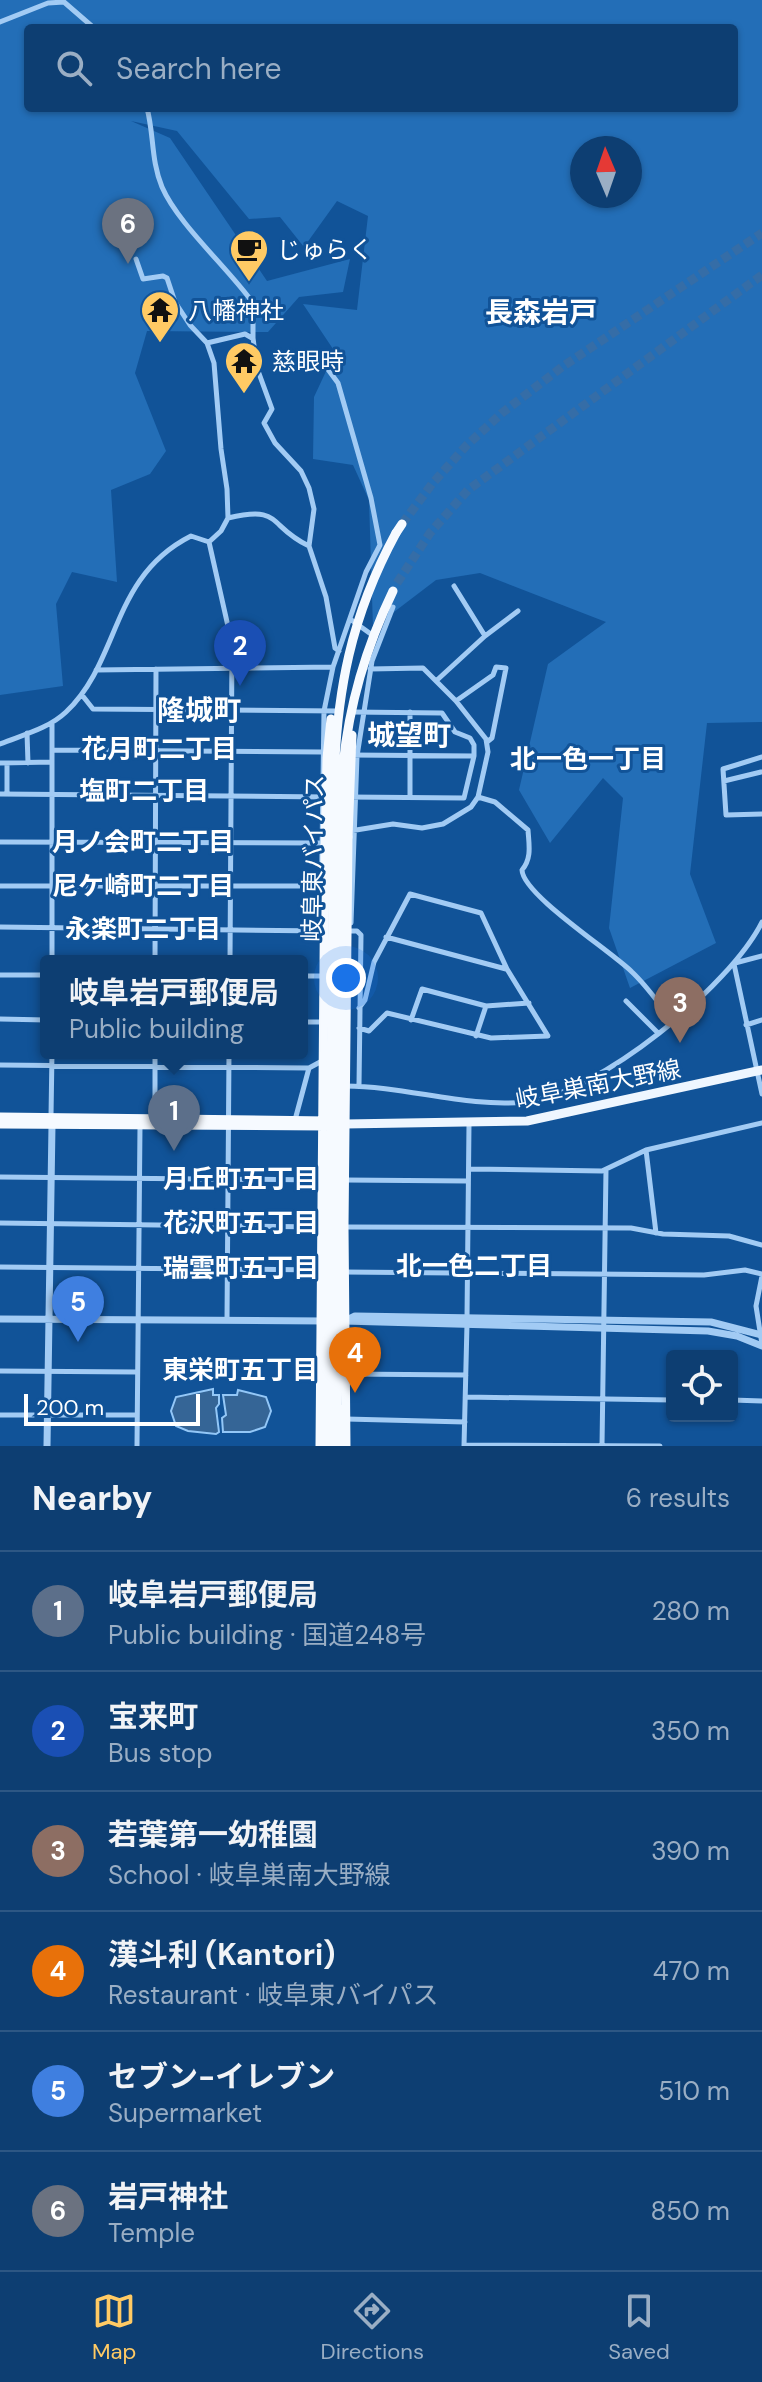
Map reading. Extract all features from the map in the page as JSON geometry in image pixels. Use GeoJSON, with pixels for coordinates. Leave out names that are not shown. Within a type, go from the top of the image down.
{"type":"FeatureCollection","features":[{"type":"Feature","properties":{"kind":"highway","name":"岐阜東バイパス"},"geometry":{"type":"LineString","coordinates":[[337,1446],[332,1407],[334,761],[345,663],[366,594],[399,528]]}},
{"type":"Feature","properties":{"kind":"highway","name":"岐阜東バイパス"},"geometry":{"type":"LineString","coordinates":[[328,1446],[332,1407],[342,786],[347,734],[356,688],[370,643],[395,587]]}},
{"type":"Feature","properties":{"kind":"highway"},"geometry":{"type":"LineString","coordinates":[[320,1446],[324,1180],[323,845],[328,745],[336,682],[339,668],[345,663]]}},
{"type":"Feature","properties":{"kind":"highway"},"geometry":{"type":"LineString","coordinates":[[346,1446],[344,1180],[347,931],[356,688]]}},
{"type":"Feature","properties":{"kind":"highway"},"geometry":{"type":"LineString","coordinates":[[0,1117],[140,1126],[295,1120],[323,1123]]}},
{"type":"Feature","properties":{"kind":"highway"},"geometry":{"type":"LineString","coordinates":[[0,1124],[155,1119],[345,1124]]}},
{"type":"Feature","properties":{"kind":"main road","name":"岐阜巣南大野線"},"geometry":{"type":"LineString","coordinates":[[345,1124],[527,1121],[760,1071]]}},
{"type":"Feature","properties":{"kind":"street"},"geometry":{"type":"LineString","coordinates":[[0,22],[48,3],[64,2],[89,24]]}},
{"type":"Feature","properties":{"kind":"street"},"geometry":{"type":"LineString","coordinates":[[148,112],[154,161],[162,188],[175,210],[253,303],[257,368],[272,409],[264,423],[275,443],[297,466],[309,488],[314,509],[309,546],[326,597],[335,648],[339,651]]}},
{"type":"Feature","properties":{"kind":"street"},"geometry":{"type":"LineString","coordinates":[[136,259],[143,279],[167,278],[175,302],[207,343],[214,363],[228,518],[221,531],[209,542]]}},
{"type":"Feature","properties":{"kind":"street"},"geometry":{"type":"LineString","coordinates":[[207,343],[245,334],[253,338]]}},
{"type":"Feature","properties":{"kind":"street"},"geometry":{"type":"LineString","coordinates":[[323,931],[320,886],[324,711],[333,667],[366,572],[380,545],[371,498],[338,383],[324,364]]}},
{"type":"Feature","properties":{"kind":"street"},"geometry":{"type":"LineString","coordinates":[[228,518],[255,512],[266,514],[294,538],[309,546]]}},
{"type":"Feature","properties":{"kind":"street"},"geometry":{"type":"LineString","coordinates":[[0,744],[52,723],[82,695],[138,581],[165,553],[186,539],[196,537],[209,542]]}},
{"type":"Feature","properties":{"kind":"street"},"geometry":{"type":"LineString","coordinates":[[209,542],[232,644],[230,955]]}},
{"type":"Feature","properties":{"kind":"street"},"geometry":{"type":"LineString","coordinates":[[454,586],[485,636]]}},
{"type":"Feature","properties":{"kind":"street"},"geometry":{"type":"LineString","coordinates":[[352,833],[357,797],[357,756],[370,669],[393,607]]}},
{"type":"Feature","properties":{"kind":"street"},"geometry":{"type":"LineString","coordinates":[[436,681],[485,636],[518,611]]}},
{"type":"Feature","properties":{"kind":"street"},"geometry":{"type":"LineString","coordinates":[[350,619],[379,640]]}},
{"type":"Feature","properties":{"kind":"street"},"geometry":{"type":"LineString","coordinates":[[96,670],[333,667]]}},
{"type":"Feature","properties":{"kind":"street"},"geometry":{"type":"LineString","coordinates":[[456,701],[493,675],[496,667],[506,668],[492,738],[487,742]]}},
{"type":"Feature","properties":{"kind":"street"},"geometry":{"type":"LineString","coordinates":[[0,842],[323,845],[352,833],[393,824],[422,828],[443,824],[471,807],[478,797],[488,752],[487,742],[456,701],[423,668],[370,669]]}},
{"type":"Feature","properties":{"kind":"street"},"geometry":{"type":"LineString","coordinates":[[155,955],[156,669]]}},
{"type":"Feature","properties":{"kind":"street"},"geometry":{"type":"LineString","coordinates":[[52,762],[3,763],[3,794],[464,798],[474,756],[470,738],[455,732],[442,713],[93,709],[82,695]]}},
{"type":"Feature","properties":{"kind":"street"},"geometry":{"type":"LineString","coordinates":[[410,712],[410,797]]}},
{"type":"Feature","properties":{"kind":"street"},"geometry":{"type":"LineString","coordinates":[[52,723],[52,955]]}},
{"type":"Feature","properties":{"kind":"street"},"geometry":{"type":"LineString","coordinates":[[27,733],[28,763]]}},
{"type":"Feature","properties":{"kind":"street"},"geometry":{"type":"LineString","coordinates":[[52,750],[474,756]]}},
{"type":"Feature","properties":{"kind":"street"},"geometry":{"type":"LineString","coordinates":[[762,757],[723,769],[726,815],[762,814]]}},
{"type":"Feature","properties":{"kind":"street"},"geometry":{"type":"LineString","coordinates":[[724,781],[761,772]]}},
{"type":"Feature","properties":{"kind":"street"},"geometry":{"type":"LineString","coordinates":[[478,797],[495,802],[528,830],[529,855],[522,878],[575,928],[630,970],[672,1020]]}},
{"type":"Feature","properties":{"kind":"street"},"geometry":{"type":"LineString","coordinates":[[0,886],[320,886]]}},
{"type":"Feature","properties":{"kind":"street"},"geometry":{"type":"LineString","coordinates":[[359,1008],[365,1000],[374,962],[410,894],[481,913],[507,969],[548,1036],[501,1039],[476,1036],[387,1013],[369,1031],[359,1028]]}},
{"type":"Feature","properties":{"kind":"street"},"geometry":{"type":"LineString","coordinates":[[345,1086],[473,1102],[528,1102],[574,1088],[608,1069],[658,1033],[734,963],[752,942],[762,922]]}},
{"type":"Feature","properties":{"kind":"street"},"geometry":{"type":"LineString","coordinates":[[0,927],[357,931],[361,935],[359,1086]]}},
{"type":"Feature","properties":{"kind":"street"},"geometry":{"type":"LineString","coordinates":[[386,937],[507,969]]}},
{"type":"Feature","properties":{"kind":"street"},"geometry":{"type":"LineString","coordinates":[[734,963],[762,956]]}},
{"type":"Feature","properties":{"kind":"street"},"geometry":{"type":"LineString","coordinates":[[734,963],[746,1025],[760,1071],[762,1094]]}},
{"type":"Feature","properties":{"kind":"street"},"geometry":{"type":"LineString","coordinates":[[0,975],[40,975]]}},
{"type":"Feature","properties":{"kind":"street"},"geometry":{"type":"LineString","coordinates":[[308,976],[323,976]]}},
{"type":"Feature","properties":{"kind":"street"},"geometry":{"type":"LineString","coordinates":[[411,1020],[422,989],[486,1006],[529,1003]]}},
{"type":"Feature","properties":{"kind":"street"},"geometry":{"type":"LineString","coordinates":[[626,1001],[658,1033]]}},
{"type":"Feature","properties":{"kind":"street"},"geometry":{"type":"LineString","coordinates":[[476,1036],[486,1006]]}},
{"type":"Feature","properties":{"kind":"street"},"geometry":{"type":"LineString","coordinates":[[0,1019],[40,1020]]}},
{"type":"Feature","properties":{"kind":"street"},"geometry":{"type":"LineString","coordinates":[[746,1025],[762,1020]]}},
{"type":"Feature","properties":{"kind":"street"},"geometry":{"type":"LineString","coordinates":[[308,1022],[323,1022]]}},
{"type":"Feature","properties":{"kind":"street"},"geometry":{"type":"LineString","coordinates":[[47,1446],[52,1059]]}},
{"type":"Feature","properties":{"kind":"street"},"geometry":{"type":"LineString","coordinates":[[155,1059],[155,1119]]}},
{"type":"Feature","properties":{"kind":"street"},"geometry":{"type":"LineString","coordinates":[[227,1321],[229,1059]]}},
{"type":"Feature","properties":{"kind":"street"},"geometry":{"type":"LineString","coordinates":[[0,1065],[309,1068],[322,1061]]}},
{"type":"Feature","properties":{"kind":"street"},"geometry":{"type":"LineString","coordinates":[[295,1120],[309,1068]]}},
{"type":"Feature","properties":{"kind":"street"},"geometry":{"type":"LineString","coordinates":[[469,1169],[606,1170],[646,1150],[762,1123]]}},
{"type":"Feature","properties":{"kind":"street"},"geometry":{"type":"LineString","coordinates":[[469,1124],[464,1446],[660,1446]]}},
{"type":"Feature","properties":{"kind":"street"},"geometry":{"type":"LineString","coordinates":[[137,1446],[140,1126]]}},
{"type":"Feature","properties":{"kind":"street"},"geometry":{"type":"LineString","coordinates":[[646,1150],[656,1233]]}},
{"type":"Feature","properties":{"kind":"street"},"geometry":{"type":"LineString","coordinates":[[602,1446],[606,1170]]}},
{"type":"Feature","properties":{"kind":"street"},"geometry":{"type":"LineString","coordinates":[[0,1177],[324,1180]]}},
{"type":"Feature","properties":{"kind":"street"},"geometry":{"type":"LineString","coordinates":[[344,1180],[468,1181]]}},
{"type":"Feature","properties":{"kind":"street"},"geometry":{"type":"LineString","coordinates":[[0,1223],[631,1228],[656,1233],[729,1236],[762,1245]]}},
{"type":"Feature","properties":{"kind":"street"},"geometry":{"type":"LineString","coordinates":[[0,1267],[322,1270]]}},
{"type":"Feature","properties":{"kind":"street"},"geometry":{"type":"LineString","coordinates":[[344,1272],[704,1275],[745,1270],[762,1275],[756,1296],[762,1345],[737,1336],[708,1331],[605,1324]]}},
{"type":"Feature","properties":{"kind":"street"},"geometry":{"type":"LineString","coordinates":[[0,1319],[605,1324],[711,1322],[761,1335]]}},
{"type":"Feature","properties":{"kind":"street"},"geometry":{"type":"LineString","coordinates":[[0,1371],[137,1372]]}},
{"type":"Feature","properties":{"kind":"street"},"geometry":{"type":"LineString","coordinates":[[345,1374],[466,1375]]}},
{"type":"Feature","properties":{"kind":"street"},"geometry":{"type":"LineString","coordinates":[[465,1397],[666,1400]]}},
{"type":"Feature","properties":{"kind":"street"},"geometry":{"type":"LineString","coordinates":[[738,1400],[762,1401]]}},
{"type":"Feature","properties":{"kind":"street"},"geometry":{"type":"LineString","coordinates":[[0,1415],[137,1415]]}},
{"type":"Feature","properties":{"kind":"street"},"geometry":{"type":"LineString","coordinates":[[346,1419],[465,1422]]}},
{"type":"Feature","properties":{"kind":"shaded area"},"geometry":{"type":"Polygon","coordinates":[[[0,0],[762,0],[762,722],[707,723],[690,874],[716,943],[630,988],[609,928],[623,798],[603,778],[550,843],[519,790],[548,664],[606,622],[480,573],[436,580],[373,628],[369,500],[353,465],[313,459],[314,397],[335,352],[303,304],[357,310],[368,216],[337,201],[304,247],[280,217],[249,219],[177,131],[131,121],[170,138],[267,281],[350,259],[343,292],[299,297],[268,332],[147,331],[135,373],[166,451],[150,474],[111,490],[117,582],[72,572],[56,604],[63,686],[0,695],[0,0]]]}},
{"type":"Feature","properties":{"kind":"shaded area"},"geometry":{"type":"Polygon","coordinates":[[[213,1389],[213,1395],[219,1395],[216,1408],[219,1432],[188,1431],[176,1426],[171,1411],[176,1397],[213,1389]]]}},
{"type":"Feature","properties":{"kind":"shaded area"},"geometry":{"type":"Polygon","coordinates":[[[238,1390],[266,1397],[271,1411],[265,1427],[250,1432],[223,1432],[222,1418],[226,1415],[223,1395],[237,1395],[238,1390]]]}},
{"type":"Feature","properties":{"kind":"tunnel"},"geometry":{"type":"LineString","coordinates":[[402,524],[466,446],[502,413],[562,367],[762,233]]}},
{"type":"Feature","properties":{"kind":"tunnel"},"geometry":{"type":"LineString","coordinates":[[397,583],[430,533],[468,490],[762,275]]}},
{"type":"Feature","properties":{"kind":"place","name":"岩戸神社"},"geometry":{"type":"Point","coordinates":[128,264]}},
{"type":"Feature","properties":{"kind":"place","name":"じゅらく"},"geometry":{"type":"Point","coordinates":[249,283]}},
{"type":"Feature","properties":{"kind":"place","name":"八幡神社"},"geometry":{"type":"Point","coordinates":[160,344]}},
{"type":"Feature","properties":{"kind":"place","name":"慈眼時"},"geometry":{"type":"Point","coordinates":[244,395]}},
{"type":"Feature","properties":{"kind":"place","name":"宝来町"},"geometry":{"type":"Point","coordinates":[240,686]}},
{"type":"Feature","properties":{"kind":"place","name":"若葉第一幼稚園"},"geometry":{"type":"Point","coordinates":[680,1043]}},
{"type":"Feature","properties":{"kind":"place","name":"岐阜岩戸郵便局"},"geometry":{"type":"Point","coordinates":[174,1151]}},
{"type":"Feature","properties":{"kind":"place","name":"セブン-イレブン"},"geometry":{"type":"Point","coordinates":[78,1342]}},
{"type":"Feature","properties":{"kind":"place","name":"漢斗利 (Kantori)"},"geometry":{"type":"Point","coordinates":[355,1393]}},
{"type":"Feature","properties":{"kind":"district","name":"長森岩戸"},"geometry":{"type":"Point","coordinates":[541,312]}},
{"type":"Feature","properties":{"kind":"district","name":"隆城町"},"geometry":{"type":"Point","coordinates":[199,710]}},
{"type":"Feature","properties":{"kind":"district","name":"城望町"},"geometry":{"type":"Point","coordinates":[409,735]}},
{"type":"Feature","properties":{"kind":"district","name":"花月町二丁目"},"geometry":{"type":"Point","coordinates":[159,749]}},
{"type":"Feature","properties":{"kind":"district","name":"北一色一丁目"},"geometry":{"type":"Point","coordinates":[588,759]}},
{"type":"Feature","properties":{"kind":"district","name":"塩町二丁目"},"geometry":{"type":"Point","coordinates":[144,791]}},
{"type":"Feature","properties":{"kind":"district","name":"月ノ会町二丁目"},"geometry":{"type":"Point","coordinates":[143,842]}},
{"type":"Feature","properties":{"kind":"district","name":"尼ケ崎町二丁目"},"geometry":{"type":"Point","coordinates":[143,886]}},
{"type":"Feature","properties":{"kind":"district","name":"永楽町二丁目"},"geometry":{"type":"Point","coordinates":[143,929]}},
{"type":"Feature","properties":{"kind":"district","name":"月丘町五丁目"},"geometry":{"type":"Point","coordinates":[241,1179]}},
{"type":"Feature","properties":{"kind":"district","name":"花沢町五丁目"},"geometry":{"type":"Point","coordinates":[241,1223]}},
{"type":"Feature","properties":{"kind":"district","name":"北一色二丁目"},"geometry":{"type":"Point","coordinates":[474,1266]}},
{"type":"Feature","properties":{"kind":"district","name":"瑞雲町五丁目"},"geometry":{"type":"Point","coordinates":[241,1268]}},
{"type":"Feature","properties":{"kind":"district","name":"東栄町五丁目"},"geometry":{"type":"Point","coordinates":[240,1370]}}]}
